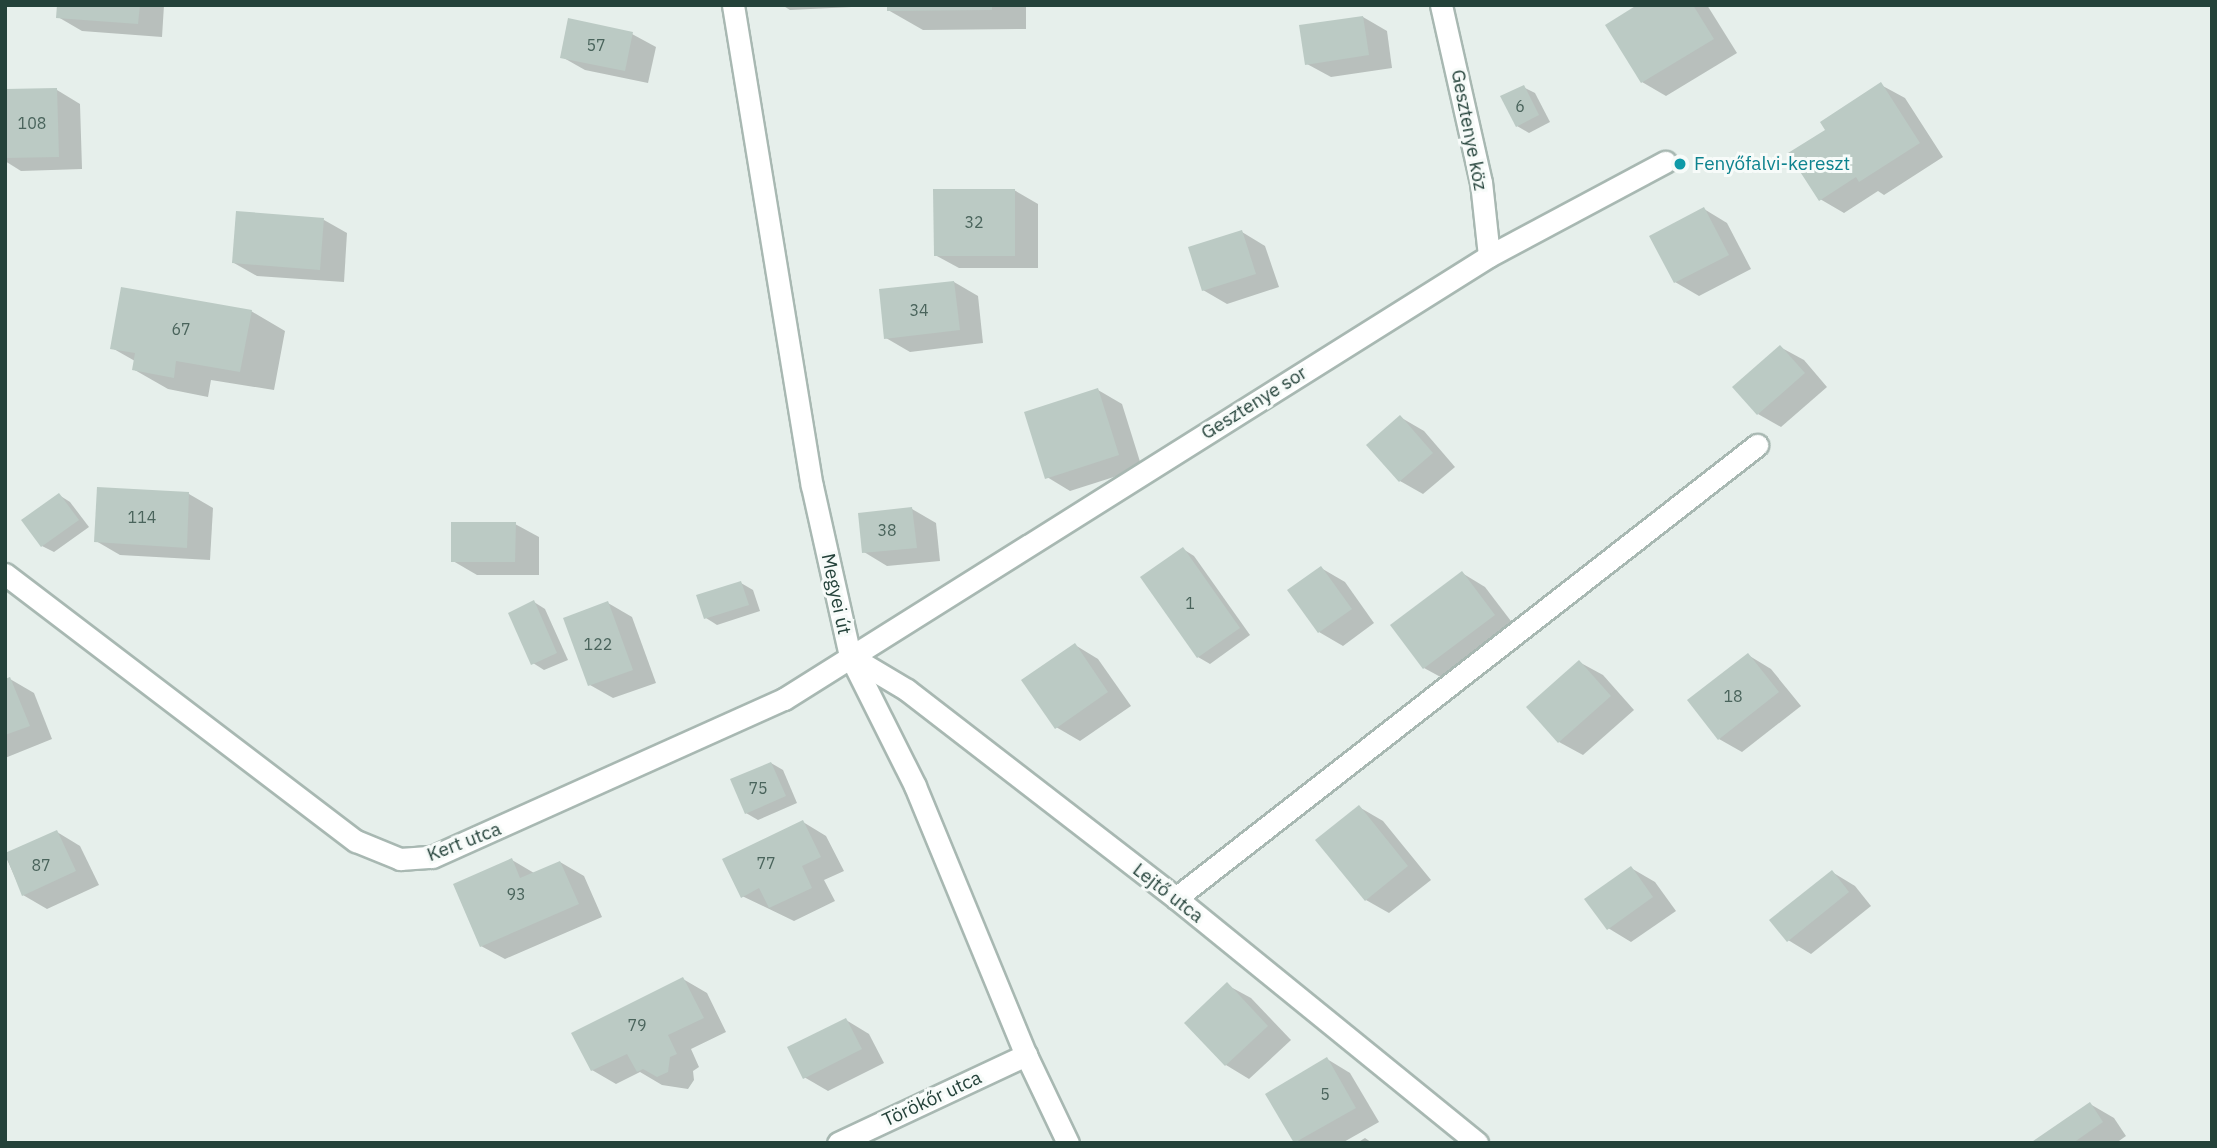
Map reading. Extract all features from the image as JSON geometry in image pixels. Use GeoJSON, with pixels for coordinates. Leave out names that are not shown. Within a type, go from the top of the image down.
{"type":"FeatureCollection","features":[{"type":"Feature","properties":{"kind":"street","name":"Megyei út"},"geometry":{"type":"LineString","coordinates":[[733,5],[812,486],[849,656],[915,786],[1026,1055],[1068,1143]]}},
{"type":"Feature","properties":{"kind":"street","name":"Gesztenye köz"},"geometry":{"type":"LineString","coordinates":[[1441,5],[1481,182],[1489,256]]}},
{"type":"Feature","properties":{"kind":"street","name":"Gesztenye sor"},"geometry":{"type":"LineString","coordinates":[[849,656],[1489,256],[1665,162]]}},
{"type":"Feature","properties":{"kind":"street"},"geometry":{"type":"LineString","coordinates":[[1176,898],[1757,445]]}},
{"type":"Feature","properties":{"kind":"street","name":"Kert utca"},"geometry":{"type":"LineString","coordinates":[[5,574],[356,841],[400,859],[432,857],[475,840],[784,699],[849,656]]}},
{"type":"Feature","properties":{"kind":"street","name":"Lejtő utca"},"geometry":{"type":"LineString","coordinates":[[849,656],[907,690],[1176,898],[1477,1143]]}},
{"type":"Feature","properties":{"kind":"street","name":"Törökőr utca"},"geometry":{"type":"LineString","coordinates":[[838,1143],[1026,1055]]}},
{"type":"Feature","properties":{"kind":"building"},"geometry":{"type":"Polygon","coordinates":[[[57,5],[140,5],[138,24],[56,18],[57,5]]]}},
{"type":"Feature","properties":{"kind":"building"},"geometry":{"type":"Polygon","coordinates":[[[887,5],[992,5],[992,10],[887,11],[887,5]]]}},
{"type":"Feature","properties":{"kind":"building"},"geometry":{"type":"Polygon","coordinates":[[[1637,5],[1693,5],[1714,39],[1641,83],[1605,25],[1637,5]]]}},
{"type":"Feature","properties":{"kind":"building"},"geometry":{"type":"Polygon","coordinates":[[[1363,16],[1369,55],[1305,65],[1299,25],[1363,16]]]}},
{"type":"Feature","properties":{"kind":"building"},"geometry":{"type":"Polygon","coordinates":[[[568,18],[633,32],[625,71],[560,58],[568,18]]]}},
{"type":"Feature","properties":{"kind":"building"},"geometry":{"type":"Polygon","coordinates":[[[1881,82],[1920,143],[1859,182],[1856,177],[1819,201],[1788,153],[1825,130],[1820,122],[1881,82]]]}},
{"type":"Feature","properties":{"kind":"building"},"geometry":{"type":"Polygon","coordinates":[[[1524,85],[1539,115],[1516,127],[1500,96],[1524,85]]]}},
{"type":"Feature","properties":{"kind":"building"},"geometry":{"type":"Polygon","coordinates":[[[57,88],[59,157],[5,158],[5,89],[57,88]]]}},
{"type":"Feature","properties":{"kind":"building"},"geometry":{"type":"Polygon","coordinates":[[[933,189],[1015,189],[1015,256],[934,256],[933,189]]]}},
{"type":"Feature","properties":{"kind":"building"},"geometry":{"type":"Polygon","coordinates":[[[1704,207],[1729,255],[1674,283],[1649,236],[1704,207]]]}},
{"type":"Feature","properties":{"kind":"building"},"geometry":{"type":"Polygon","coordinates":[[[236,211],[324,218],[320,270],[232,263],[236,211]]]}},
{"type":"Feature","properties":{"kind":"building"},"geometry":{"type":"Polygon","coordinates":[[[1242,230],[1256,274],[1202,291],[1188,247],[1242,230]]]}},
{"type":"Feature","properties":{"kind":"building"},"geometry":{"type":"Polygon","coordinates":[[[954,281],[960,330],[884,339],[879,289],[954,281]]]}},
{"type":"Feature","properties":{"kind":"building"},"geometry":{"type":"Polygon","coordinates":[[[121,287],[252,310],[240,372],[176,361],[174,378],[132,370],[135,353],[110,349],[121,287]]]}},
{"type":"Feature","properties":{"kind":"building"},"geometry":{"type":"Polygon","coordinates":[[[1780,345],[1805,373],[1757,415],[1732,387],[1780,345]]]}},
{"type":"Feature","properties":{"kind":"building"},"geometry":{"type":"Polygon","coordinates":[[[1098,388],[1119,455],[1045,479],[1024,412],[1098,388]]]}},
{"type":"Feature","properties":{"kind":"building"},"geometry":{"type":"Polygon","coordinates":[[[1400,415],[1433,453],[1399,482],[1366,445],[1400,415]]]}},
{"type":"Feature","properties":{"kind":"building"},"geometry":{"type":"Polygon","coordinates":[[[97,487],[189,492],[187,548],[94,542],[97,487]]]}},
{"type":"Feature","properties":{"kind":"building"},"geometry":{"type":"Polygon","coordinates":[[[59,493],[79,520],[41,547],[21,520],[59,493]]]}},
{"type":"Feature","properties":{"kind":"building"},"geometry":{"type":"Polygon","coordinates":[[[912,507],[917,548],[862,553],[858,513],[912,507]]]}},
{"type":"Feature","properties":{"kind":"building"},"geometry":{"type":"Polygon","coordinates":[[[451,522],[516,522],[515,562],[451,562],[451,522]]]}},
{"type":"Feature","properties":{"kind":"building"},"geometry":{"type":"Polygon","coordinates":[[[1183,547],[1240,628],[1197,658],[1140,577],[1183,547]]]}},
{"type":"Feature","properties":{"kind":"building"},"geometry":{"type":"Polygon","coordinates":[[[1321,566],[1352,609],[1318,633],[1287,590],[1321,566]]]}},
{"type":"Feature","properties":{"kind":"building"},"geometry":{"type":"Polygon","coordinates":[[[1462,571],[1495,615],[1423,669],[1390,625],[1462,571]]]}},
{"type":"Feature","properties":{"kind":"building"},"geometry":{"type":"Polygon","coordinates":[[[741,581],[749,605],[704,619],[696,595],[741,581]]]}},
{"type":"Feature","properties":{"kind":"building"},"geometry":{"type":"Polygon","coordinates":[[[534,600],[557,653],[531,665],[508,613],[534,600]]]}},
{"type":"Feature","properties":{"kind":"building"},"geometry":{"type":"Polygon","coordinates":[[[608,601],[633,670],[588,686],[563,618],[608,601]]]}},
{"type":"Feature","properties":{"kind":"building"},"geometry":{"type":"Polygon","coordinates":[[[1075,643],[1108,692],[1055,729],[1021,680],[1075,643]]]}},
{"type":"Feature","properties":{"kind":"building"},"geometry":{"type":"Polygon","coordinates":[[[1748,653],[1779,692],[1718,740],[1687,700],[1748,653]]]}},
{"type":"Feature","properties":{"kind":"building"},"geometry":{"type":"Polygon","coordinates":[[[1579,660],[1611,696],[1558,743],[1526,707],[1579,660]]]}},
{"type":"Feature","properties":{"kind":"building"},"geometry":{"type":"Polygon","coordinates":[[[10,677],[30,726],[5,735],[5,679],[10,677]]]}},
{"type":"Feature","properties":{"kind":"building"},"geometry":{"type":"Polygon","coordinates":[[[771,762],[786,796],[745,814],[730,779],[771,762]]]}},
{"type":"Feature","properties":{"kind":"building"},"geometry":{"type":"Polygon","coordinates":[[[1359,805],[1408,866],[1365,901],[1315,840],[1359,805]]]}},
{"type":"Feature","properties":{"kind":"building"},"geometry":{"type":"Polygon","coordinates":[[[803,820],[821,857],[802,866],[812,888],[769,908],[759,888],[741,898],[722,859],[803,820]]]}},
{"type":"Feature","properties":{"kind":"building"},"geometry":{"type":"Polygon","coordinates":[[[57,830],[76,871],[22,896],[5,853],[57,830]]]}},
{"type":"Feature","properties":{"kind":"building"},"geometry":{"type":"Polygon","coordinates":[[[512,858],[520,878],[560,861],[579,904],[480,947],[453,884],[512,858]]]}},
{"type":"Feature","properties":{"kind":"building"},"geometry":{"type":"Polygon","coordinates":[[[1631,866],[1653,897],[1607,930],[1584,899],[1631,866]]]}},
{"type":"Feature","properties":{"kind":"building"},"geometry":{"type":"Polygon","coordinates":[[[1832,870],[1849,892],[1787,942],[1769,920],[1832,870]]]}},
{"type":"Feature","properties":{"kind":"building"},"geometry":{"type":"Polygon","coordinates":[[[683,977],[704,1018],[668,1035],[677,1054],[670,1057],[668,1072],[657,1077],[643,1069],[637,1072],[627,1054],[591,1071],[571,1033],[683,977]]]}},
{"type":"Feature","properties":{"kind":"building"},"geometry":{"type":"Polygon","coordinates":[[[1227,982],[1268,1026],[1225,1066],[1184,1023],[1227,982]]]}},
{"type":"Feature","properties":{"kind":"building"},"geometry":{"type":"Polygon","coordinates":[[[846,1018],[862,1049],[803,1079],[787,1047],[846,1018]]]}},
{"type":"Feature","properties":{"kind":"building"},"geometry":{"type":"Polygon","coordinates":[[[1327,1057],[1356,1108],[1294,1143],[1265,1094],[1327,1057]]]}},
{"type":"Feature","properties":{"kind":"building"},"geometry":{"type":"Polygon","coordinates":[[[2090,1102],[2103,1122],[2073,1143],[2030,1143],[2090,1102]]]}},
{"type":"Feature","properties":{"kind":"place","name":"Fenyőfalvi-kereszt"},"geometry":{"type":"Point","coordinates":[1680,164]}}]}
